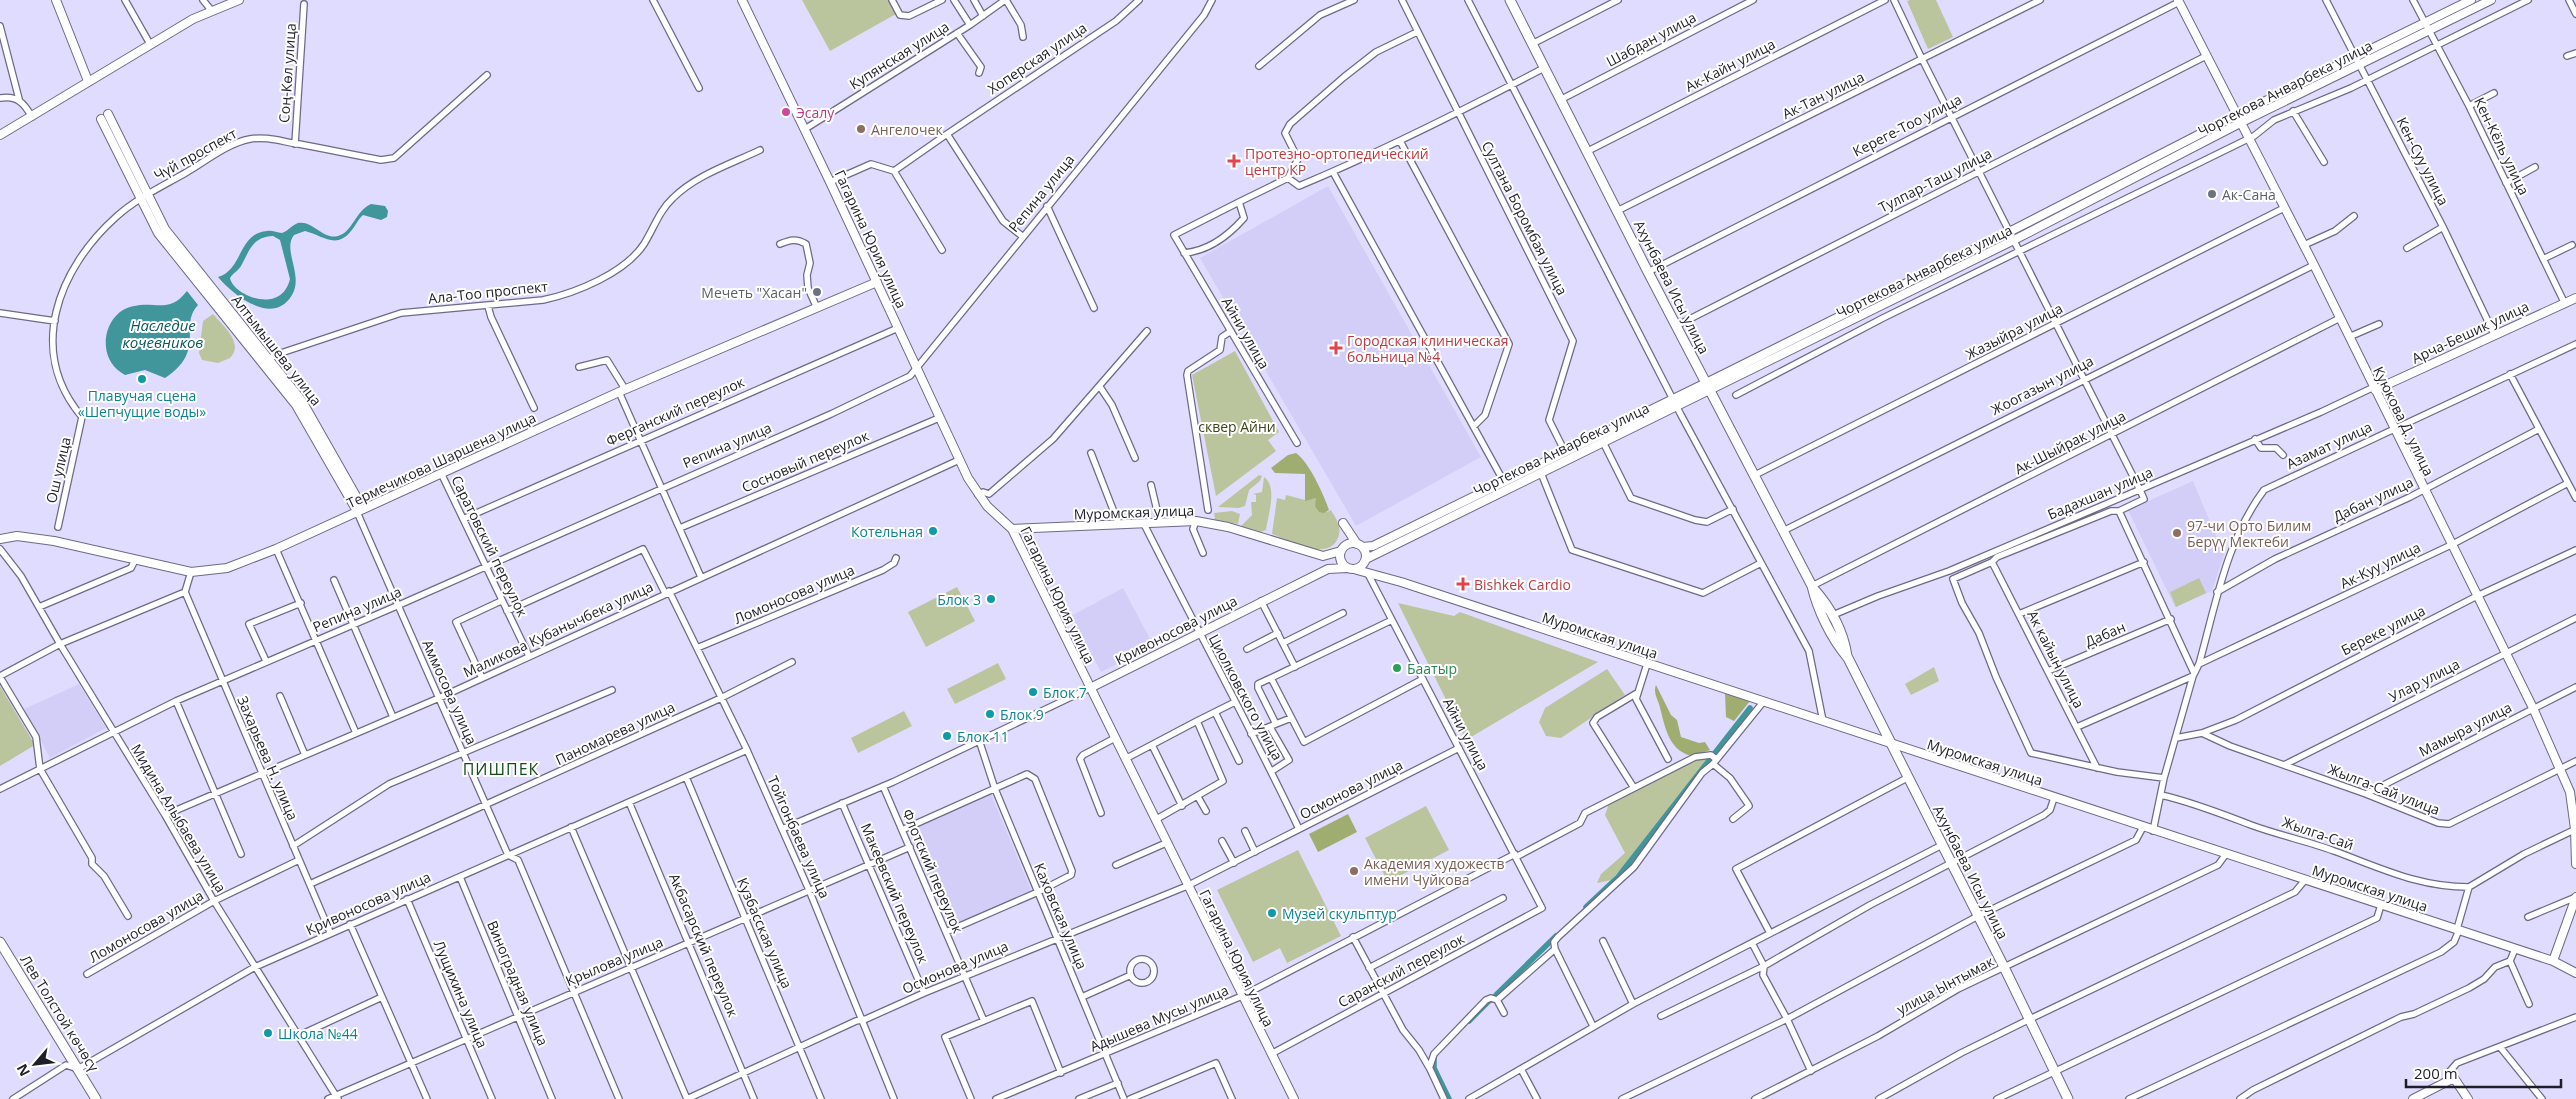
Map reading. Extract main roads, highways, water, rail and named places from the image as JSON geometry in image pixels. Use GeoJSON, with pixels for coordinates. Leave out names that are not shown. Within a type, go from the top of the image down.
{"type":"FeatureCollection","features":[{"type":"Feature","properties":{"kind":"main road"},"geometry":{"type":"LineString","coordinates":[[56,0],[88,81]]}},
{"type":"Feature","properties":{"kind":"main road"},"geometry":{"type":"LineString","coordinates":[[0,135],[32,118],[88,81],[150,44],[211,10],[228,2],[239,0]]}},
{"type":"Feature","properties":{"kind":"main road","name":"Гагарина Юрия улица"},"geometry":{"type":"LineString","coordinates":[[742,0],[830,182],[959,460],[978,495],[1012,529],[1294,1099]]}},
{"type":"Feature","properties":{"kind":"main road","name":"Ахунбаева Исы улица"},"geometry":{"type":"LineString","coordinates":[[1510,0],[1586,152],[1783,531],[1812,586],[1833,615],[1846,645],[1848,658]]}},
{"type":"Feature","properties":{"kind":"main road","name":"Чортекова Анварбека улица"},"geometry":{"type":"LineString","coordinates":[[1360,546],[1373,546],[1565,452],[1675,402],[2237,115],[2471,0]]}},
{"type":"Feature","properties":{"kind":"main road","name":"Чортекова Анварбека улица"},"geometry":{"type":"LineString","coordinates":[[1707,386],[2014,240],[2241,123],[2491,0]]}},
{"type":"Feature","properties":{"kind":"main road","name":"Куюкова Д. улица"},"geometry":{"type":"LineString","coordinates":[[2178,1],[2304,245],[2533,708],[2570,792],[2575,829],[2576,864]]}},
{"type":"Feature","properties":{"kind":"main road","name":"Алтымышева улица"},"geometry":{"type":"LineString","coordinates":[[108,114],[161,237],[266,361],[301,412],[357,512]]}},
{"type":"Feature","properties":{"kind":"main road","name":"Алтымышева улица"},"geometry":{"type":"LineString","coordinates":[[101,119],[144,197]]}},
{"type":"Feature","properties":{"kind":"main road","name":"Термечикова Шаршена улица"},"geometry":{"type":"LineString","coordinates":[[0,539],[28,537],[191,572],[227,568],[276,549],[622,391],[877,282]]}},
{"type":"Feature","properties":{"kind":"main road","name":"Арча-Бешик улица"},"geometry":{"type":"LineString","coordinates":[[2374,388],[2576,298]]}},
{"type":"Feature","properties":{"kind":"main road","name":"Чортекова Анварбека улица"},"geometry":{"type":"LineString","coordinates":[[1366,560],[1603,442],[1675,402]]}},
{"type":"Feature","properties":{"kind":"main road","name":"Муромская улица"},"geometry":{"type":"LineString","coordinates":[[1012,529],[1196,522],[1228,527],[1323,556]]}},
{"type":"Feature","properties":{"kind":"main road"},"geometry":{"type":"LineString","coordinates":[[1366,560],[1357,570],[1347,568],[1340,561],[1345,536],[1343,523],[1360,546],[1366,560],[1384,577]]}},
{"type":"Feature","properties":{"kind":"main road"},"geometry":{"type":"LineString","coordinates":[[1328,569],[1330,563],[1323,556],[1342,549],[1350,543],[1360,546]]}},
{"type":"Feature","properties":{"kind":"main road","name":"Кривоносова улица"},"geometry":{"type":"LineString","coordinates":[[1090,688],[1198,632],[1328,569],[1347,568]]}},
{"type":"Feature","properties":{"kind":"main road","name":"Муромская улица"},"geometry":{"type":"LineString","coordinates":[[1357,570],[1384,577],[1764,701],[2153,831],[2553,961],[2574,970]]}},
{"type":"Feature","properties":{"kind":"main road","name":"Ахунбаева Исы улица"},"geometry":{"type":"LineString","coordinates":[[1812,586],[1824,620],[1839,648],[1848,658],[2030,1019],[2068,1099]]}},
{"type":"Feature","properties":{"kind":"main road"},"geometry":{"type":"LineString","coordinates":[[2553,961],[2576,897]]}},
{"type":"Feature","properties":{"kind":"main road","name":"Лев Толстой көчөсү"},"geometry":{"type":"LineString","coordinates":[[0,942],[96,1099]]}},
{"type":"Feature","properties":{"kind":"main road"},"geometry":{"type":"LineString","coordinates":[[2413,1099],[2454,1078],[2468,1099]]}},
{"type":"Feature","properties":{"kind":"water"},"geometry":{"type":"Polygon","coordinates":[[[371,204],[385,206],[388,211],[387,217],[381,220],[363,215],[351,231],[340,240],[329,240],[305,231],[294,235],[290,248],[295,271],[295,287],[292,295],[284,304],[275,308],[264,308],[254,305],[233,292],[218,277],[232,267],[245,245],[258,233],[269,231],[282,233],[298,223],[303,223],[328,235],[338,236],[347,230],[366,207],[371,204]],[[273,236],[266,237],[252,245],[241,266],[230,278],[239,291],[258,299],[268,299],[277,297],[285,290],[290,279],[280,240],[273,236]]]}},
{"type":"Feature","properties":{"kind":"water","name":"Наследие кочевников"},"geometry":{"type":"Polygon","coordinates":[[[187,291],[198,305],[190,321],[189,348],[178,368],[165,378],[145,370],[125,375],[118,370],[110,360],[106,347],[107,333],[116,316],[121,311],[134,306],[168,305],[187,291]]]}},
{"type":"Feature","properties":{"kind":"waterway"},"geometry":{"type":"LineString","coordinates":[[1586,907],[1618,877],[1750,708]]}},
{"type":"Feature","properties":{"kind":"waterway"},"geometry":{"type":"LineString","coordinates":[[1496,995],[1556,936]]}},
{"type":"Feature","properties":{"kind":"waterway"},"geometry":{"type":"LineString","coordinates":[[1469,1021],[1489,1001]]}},
{"type":"Feature","properties":{"kind":"waterway"},"geometry":{"type":"LineString","coordinates":[[1434,1058],[1434,1068],[1449,1099]]}},
{"type":"Feature","properties":{"kind":"place","name":"Эсалу"},"geometry":{"type":"Point","coordinates":[786,112]}},
{"type":"Feature","properties":{"kind":"place","name":"Ангелочек"},"geometry":{"type":"Point","coordinates":[861,129]}},
{"type":"Feature","properties":{"kind":"place","name":"Протезно-ортопедический центр КР"},"geometry":{"type":"Point","coordinates":[1234,161]}},
{"type":"Feature","properties":{"kind":"place","name":"Ак-Сана"},"geometry":{"type":"Point","coordinates":[2212,194]}},
{"type":"Feature","properties":{"kind":"place","name":"Мечеть \"Хасан\""},"geometry":{"type":"Point","coordinates":[817,292]}},
{"type":"Feature","properties":{"kind":"place","name":"Городская клиническая больница №4"},"geometry":{"type":"Point","coordinates":[1336,348]}},
{"type":"Feature","properties":{"kind":"place","name":"Плавучая сцена «Шепчущие воды»"},"geometry":{"type":"Point","coordinates":[142,379]}},
{"type":"Feature","properties":{"kind":"place","name":"Котельная"},"geometry":{"type":"Point","coordinates":[933,531]}},
{"type":"Feature","properties":{"kind":"place","name":"97-чи Орто Билим Берүү Мектеби"},"geometry":{"type":"Point","coordinates":[2177,533]}},
{"type":"Feature","properties":{"kind":"place","name":"Bishkek Cardio"},"geometry":{"type":"Point","coordinates":[1463,584]}},
{"type":"Feature","properties":{"kind":"place","name":"Блок 3"},"geometry":{"type":"Point","coordinates":[991,599]}},
{"type":"Feature","properties":{"kind":"place","name":"Баатыр"},"geometry":{"type":"Point","coordinates":[1397,668]}},
{"type":"Feature","properties":{"kind":"place","name":"Блок 7"},"geometry":{"type":"Point","coordinates":[1033,692]}},
{"type":"Feature","properties":{"kind":"place","name":"Блок 9"},"geometry":{"type":"Point","coordinates":[990,714]}},
{"type":"Feature","properties":{"kind":"place","name":"Блок 11"},"geometry":{"type":"Point","coordinates":[947,736]}},
{"type":"Feature","properties":{"kind":"place","name":"Академия художеств имени Чуйкова"},"geometry":{"type":"Point","coordinates":[1354,871]}},
{"type":"Feature","properties":{"kind":"place","name":"Музей скульптур"},"geometry":{"type":"Point","coordinates":[1272,913]}},
{"type":"Feature","properties":{"kind":"place","name":"Школа №44"},"geometry":{"type":"Point","coordinates":[268,1033]}},
{"type":"Feature","properties":{"kind":"district","name":"ПИШПЕК"},"geometry":{"type":"Point","coordinates":[501,769]}},
{"type":"Feature","properties":{"kind":"park label","name":"сквер Айни"},"geometry":{"type":"Point","coordinates":[1237,426]}}]}
